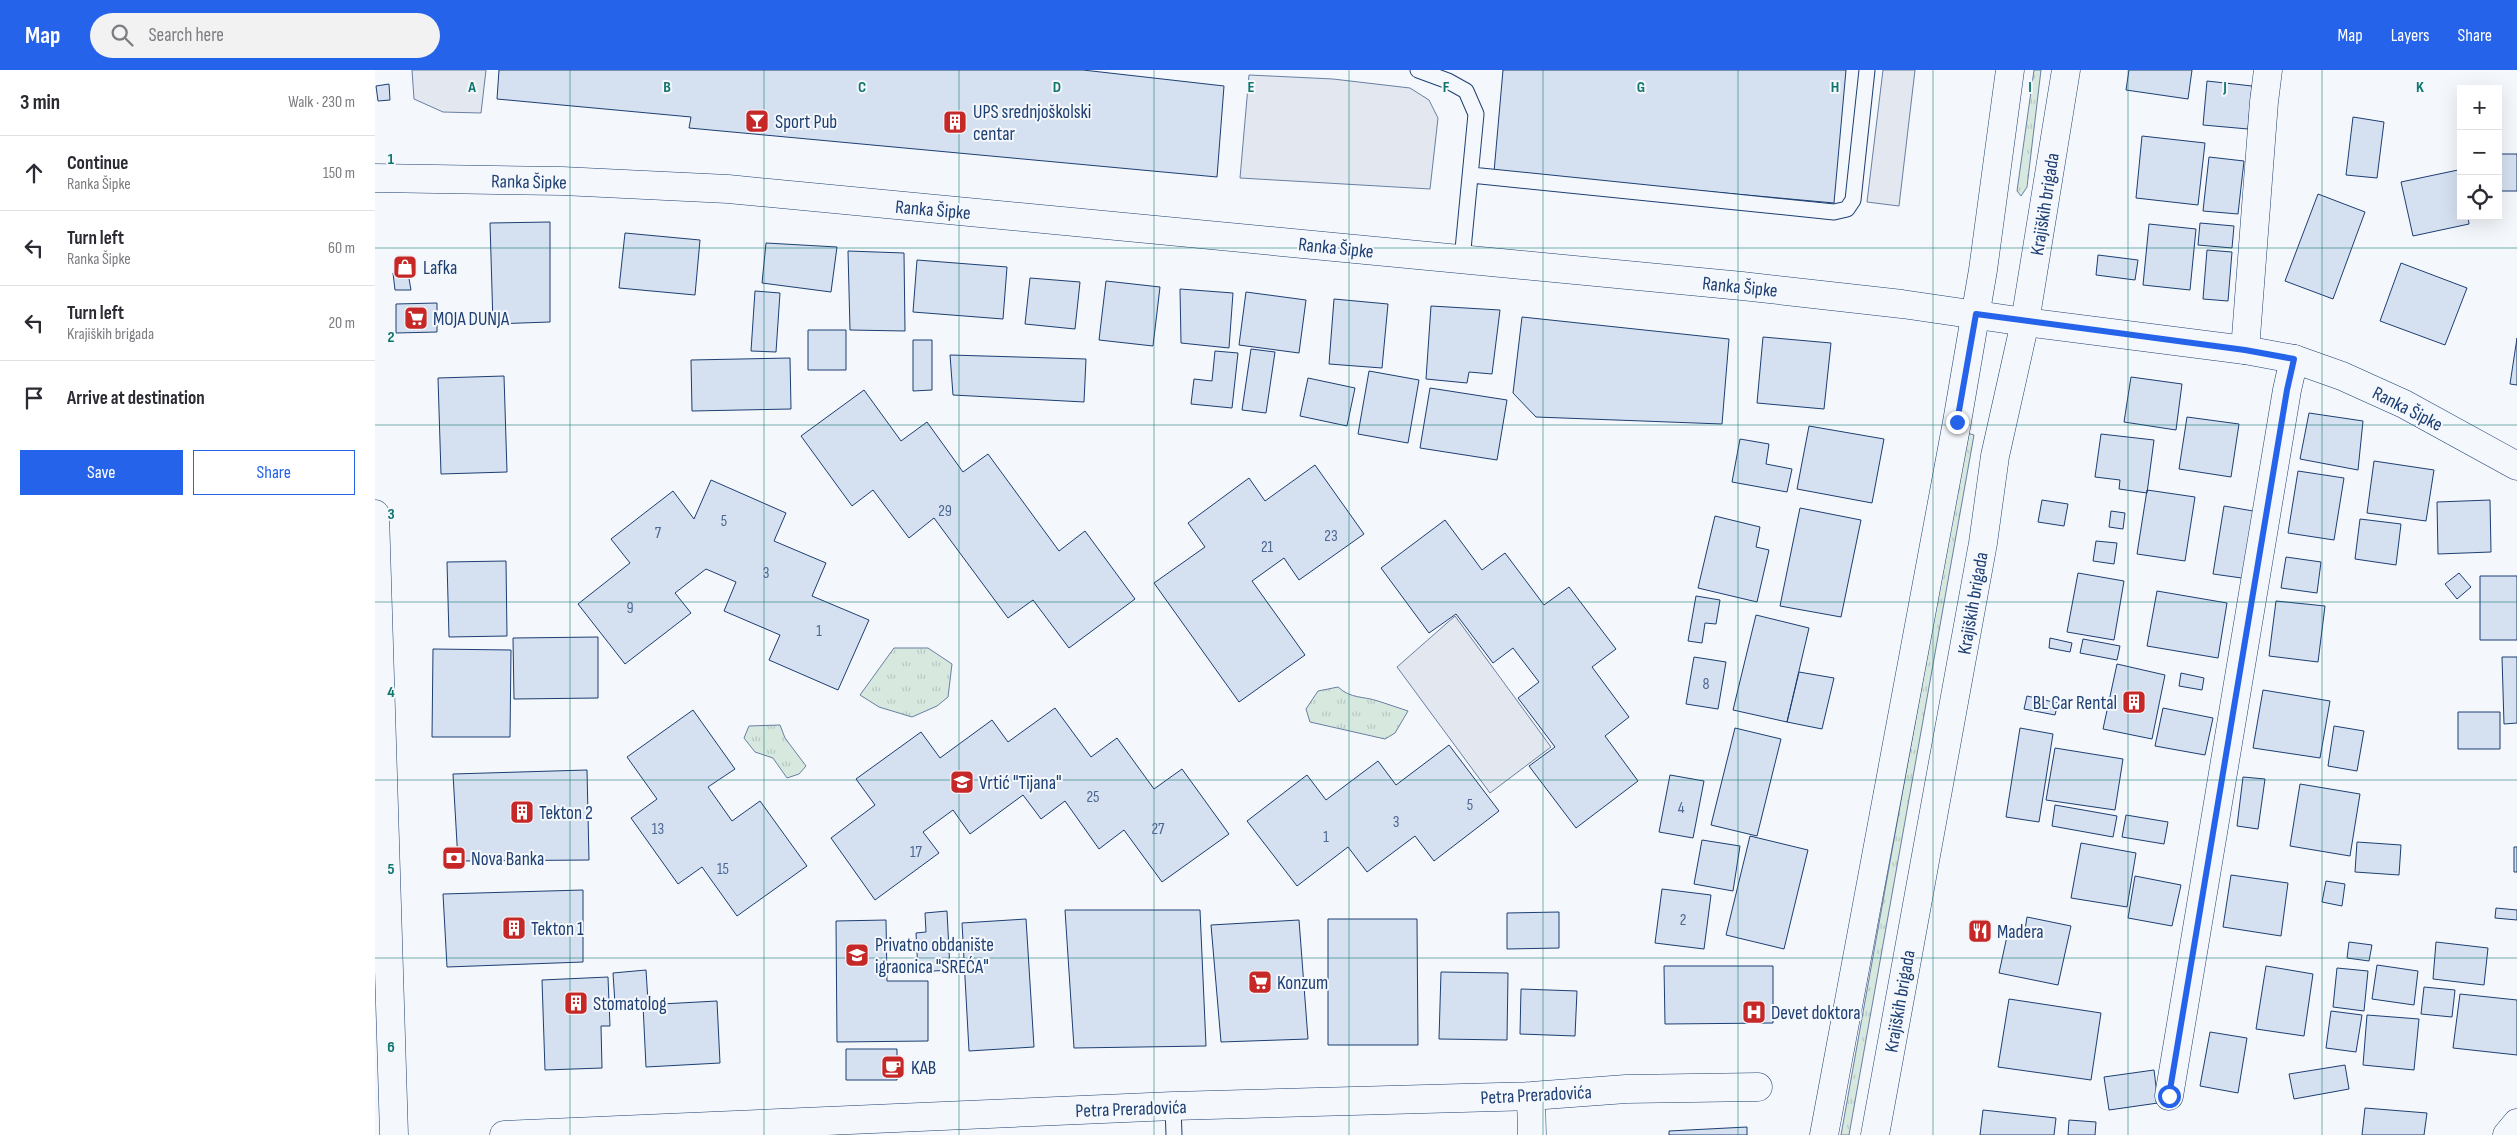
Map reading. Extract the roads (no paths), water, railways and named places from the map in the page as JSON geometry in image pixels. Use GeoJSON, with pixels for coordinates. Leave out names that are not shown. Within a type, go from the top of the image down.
{"type":"FeatureCollection","features":[{"type":"Feature","properties":{"kind":"main road"},"geometry":{"type":"LineString","coordinates":[[1824,1135],[1976,314],[2010,70]]}},
{"type":"Feature","properties":{"kind":"main road","name":"Krajiških brigada"},"geometry":{"type":"LineString","coordinates":[[1875,1135],[1983,543],[1995,456],[2025,322],[2066,70]]}},
{"type":"Feature","properties":{"kind":"main road"},"geometry":{"type":"LineString","coordinates":[[2245,350],[2268,70]]}},
{"type":"Feature","properties":{"kind":"main road","name":"Ranka Šipke"},"geometry":{"type":"LineString","coordinates":[[375,178],[562,181],[728,189],[1741,286],[1976,314],[2245,350],[2294,359],[2342,376],[2404,404],[2517,466]]}},
{"type":"Feature","properties":{"kind":"main road"},"geometry":{"type":"LineString","coordinates":[[2169,1096],[2287,390],[2294,359]]}},
{"type":"Feature","properties":{"kind":"main road"},"geometry":{"type":"LineString","coordinates":[[375,514],[394,1135]]}},
{"type":"Feature","properties":{"kind":"main road","name":"Petra Preradovića"},"geometry":{"type":"LineString","coordinates":[[504,1135],[1173,1106],[1531,1096],[1626,1089],[1758,1087]]}},
{"type":"Feature","properties":{"kind":"main road"},"geometry":{"type":"LineString","coordinates":[[1531,1096],[1532,1135]]}},
{"type":"Feature","properties":{"kind":"main road"},"geometry":{"type":"LineString","coordinates":[[2507,1135],[2517,1123]]}},
{"type":"Feature","properties":{"kind":"lane"},"geometry":{"type":"LineString","coordinates":[[1418,70],[1448,81],[1466,92],[1476,114],[1462,260]]}},
{"type":"Feature","properties":{"kind":"lane"},"geometry":{"type":"LineString","coordinates":[[1471,175],[1834,212],[1847,209],[1853,200],[1867,70]]}},
{"type":"Feature","properties":{"kind":"lane"},"geometry":{"type":"LineString","coordinates":[[1173,1106],[1174,1135]]}},
{"type":"Feature","properties":{"kind":"place","name":"Sport Pub"},"geometry":{"type":"Point","coordinates":[757,121]}},
{"type":"Feature","properties":{"kind":"place","name":"UPS srednjoškolski centar"},"geometry":{"type":"Point","coordinates":[955,122]}},
{"type":"Feature","properties":{"kind":"place","name":"Lafka"},"geometry":{"type":"Point","coordinates":[405,267]}},
{"type":"Feature","properties":{"kind":"place","name":"MOJA DUNJA"},"geometry":{"type":"Point","coordinates":[416,318]}},
{"type":"Feature","properties":{"kind":"place","name":"BL Car Rental"},"geometry":{"type":"Point","coordinates":[2134,702]}},
{"type":"Feature","properties":{"kind":"place","name":"Vrtić \"Tijana\""},"geometry":{"type":"Point","coordinates":[962,782]}},
{"type":"Feature","properties":{"kind":"place","name":"Tekton 2"},"geometry":{"type":"Point","coordinates":[522,812]}},
{"type":"Feature","properties":{"kind":"place","name":"Nova Banka"},"geometry":{"type":"Point","coordinates":[454,858]}},
{"type":"Feature","properties":{"kind":"place","name":"Tekton 1"},"geometry":{"type":"Point","coordinates":[514,928]}},
{"type":"Feature","properties":{"kind":"place","name":"Madera"},"geometry":{"type":"Point","coordinates":[1980,931]}},
{"type":"Feature","properties":{"kind":"place","name":"Privatno obdanište igraonica \"SREĆA\""},"geometry":{"type":"Point","coordinates":[857,955]}},
{"type":"Feature","properties":{"kind":"place","name":"Konzum"},"geometry":{"type":"Point","coordinates":[1260,982]}},
{"type":"Feature","properties":{"kind":"place","name":"Stomatolog"},"geometry":{"type":"Point","coordinates":[576,1003]}},
{"type":"Feature","properties":{"kind":"place","name":"Devet doktora"},"geometry":{"type":"Point","coordinates":[1754,1012]}},
{"type":"Feature","properties":{"kind":"place","name":"KAB"},"geometry":{"type":"Point","coordinates":[893,1067]}}]}
